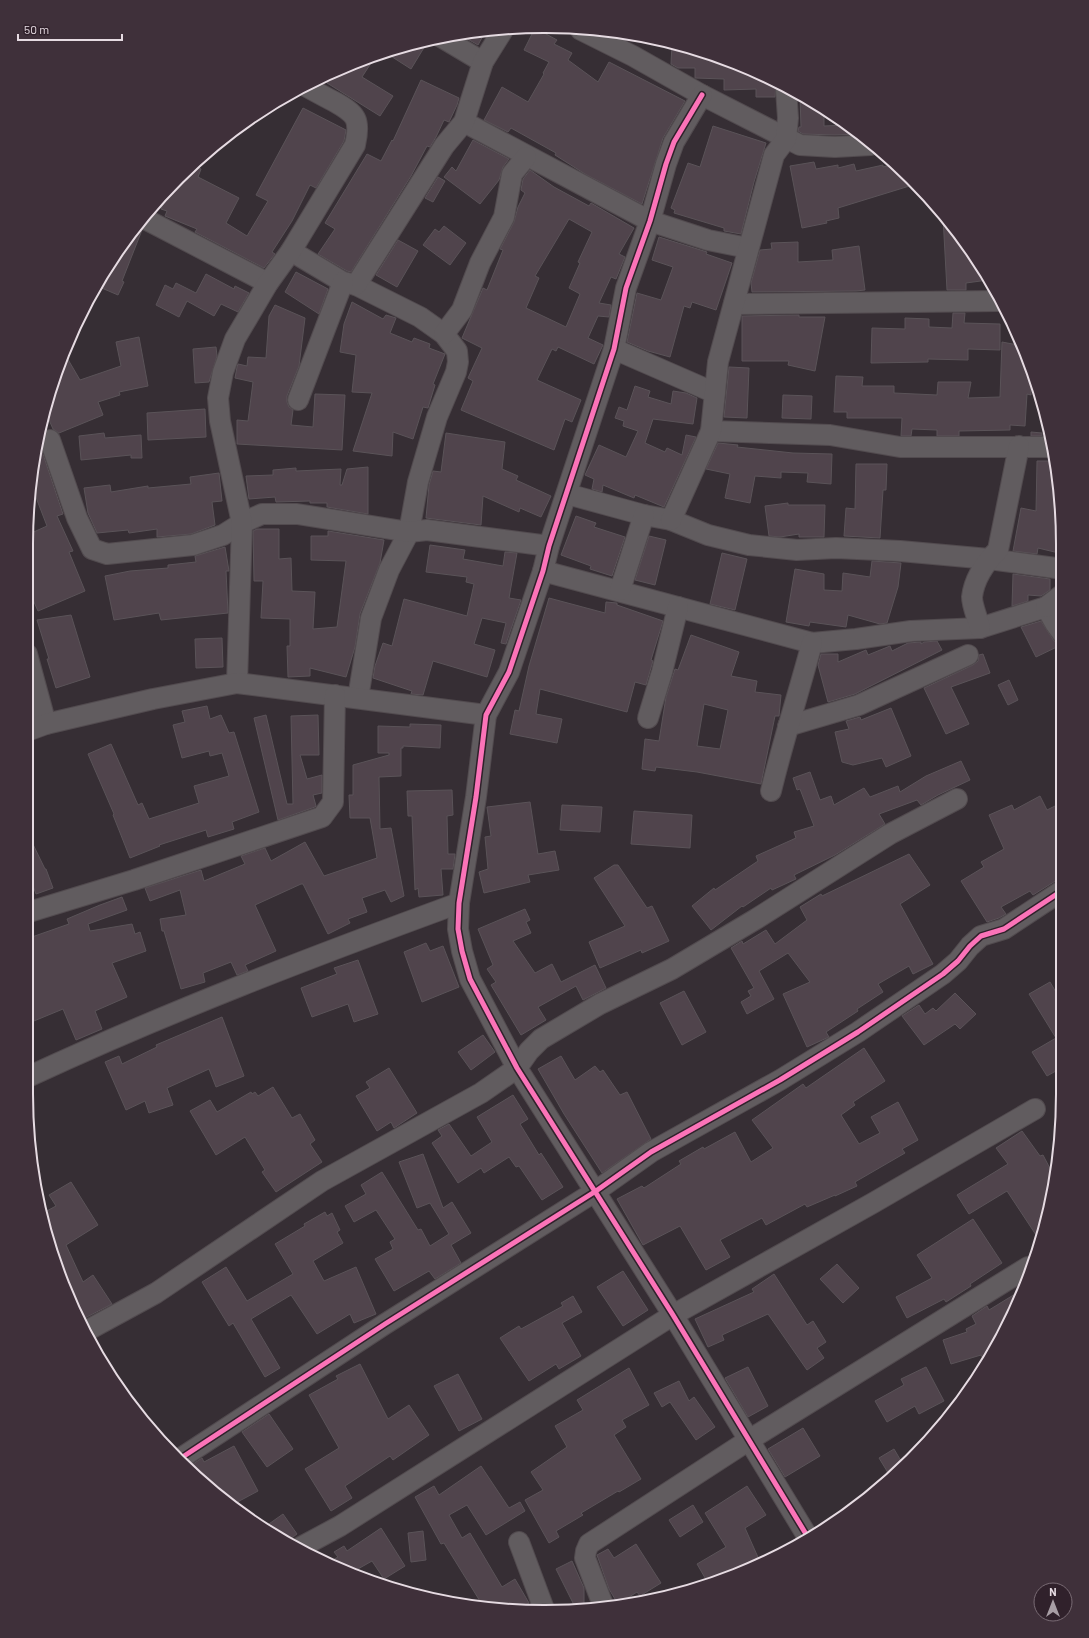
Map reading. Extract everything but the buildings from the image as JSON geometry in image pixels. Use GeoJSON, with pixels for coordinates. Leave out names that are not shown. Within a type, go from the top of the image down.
{"type":"FeatureCollection","features":[{"type":"Feature","properties":{"kind":"street"},"geometry":{"type":"LineString","coordinates":[[298,400],[349,283],[444,146],[464,122],[484,62],[500,35]]}},
{"type":"Feature","properties":{"kind":"street"},"geometry":{"type":"LineString","coordinates":[[591,35],[800,146],[835,147],[864,145]]}},
{"type":"Feature","properties":{"kind":"street"},"geometry":{"type":"LineString","coordinates":[[450,42],[484,62]]}},
{"type":"Feature","properties":{"kind":"street"},"geometry":{"type":"LineString","coordinates":[[237,683],[242,523],[220,421],[218,398],[223,372],[235,339],[356,144],[358,132],[356,120],[351,111],[312,89]]}},
{"type":"Feature","properties":{"kind":"street"},"geometry":{"type":"LineString","coordinates":[[702,95],[674,142],[666,164],[650,221],[626,288],[614,349],[549,546],[543,570],[509,672],[486,714],[476,796],[459,903],[458,929],[462,951],[470,979],[518,1068],[673,1315],[805,1533]]}},
{"type":"Feature","properties":{"kind":"street"},"geometry":{"type":"LineString","coordinates":[[671,520],[710,431],[718,362],[774,155],[786,139],[788,118],[786,95]]}},
{"type":"Feature","properties":{"kind":"street"},"geometry":{"type":"LineString","coordinates":[[464,122],[650,221],[708,240],[748,248]]}},
{"type":"Feature","properties":{"kind":"street"},"geometry":{"type":"LineString","coordinates":[[444,334],[462,310],[480,263],[504,217],[512,174],[526,156]]}},
{"type":"Feature","properties":{"kind":"street"},"geometry":{"type":"LineString","coordinates":[[149,221],[268,284]]}},
{"type":"Feature","properties":{"kind":"street"},"geometry":{"type":"LineString","coordinates":[[291,251],[349,283],[420,317],[444,334],[457,351],[458,362],[456,372],[437,417],[418,482],[410,532],[389,570],[371,618],[358,698]]}},
{"type":"Feature","properties":{"kind":"street"},"geometry":{"type":"LineString","coordinates":[[734,304],[994,301]]}},
{"type":"Feature","properties":{"kind":"street"},"geometry":{"type":"LineString","coordinates":[[614,349],[715,393]]}},
{"type":"Feature","properties":{"kind":"street"},"geometry":{"type":"LineString","coordinates":[[710,431],[830,435],[900,447],[1046,447]]}},
{"type":"Feature","properties":{"kind":"street"},"geometry":{"type":"LineString","coordinates":[[50,440],[77,518],[92,549],[107,554],[193,545],[223,535],[242,523],[262,514],[297,514],[410,532],[427,530],[549,546]]}},
{"type":"Feature","properties":{"kind":"street"},"geometry":{"type":"LineString","coordinates":[[980,628],[972,598],[979,576],[998,550],[1019,446]]}},
{"type":"Feature","properties":{"kind":"street"},"geometry":{"type":"LineString","coordinates":[[567,494],[644,515],[671,520],[708,535],[749,545],[797,550],[836,548],[900,551],[990,559],[1056,568]]}},
{"type":"Feature","properties":{"kind":"street"},"geometry":{"type":"LineString","coordinates":[[620,590],[644,515]]}},
{"type":"Feature","properties":{"kind":"street"},"geometry":{"type":"LineString","coordinates":[[543,570],[812,643],[856,639],[911,631],[980,628],[1046,607],[1056,599]]}},
{"type":"Feature","properties":{"kind":"street"},"geometry":{"type":"LineString","coordinates":[[648,718],[662,672],[678,607]]}},
{"type":"Feature","properties":{"kind":"street"},"geometry":{"type":"LineString","coordinates":[[1046,607],[1056,625]]}},
{"type":"Feature","properties":{"kind":"street"},"geometry":{"type":"LineString","coordinates":[[771,791],[812,643]]}},
{"type":"Feature","properties":{"kind":"street"},"geometry":{"type":"LineString","coordinates":[[788,726],[858,705],[968,655]]}},
{"type":"Feature","properties":{"kind":"street"},"geometry":{"type":"LineString","coordinates":[[33,676],[46,724]]}},
{"type":"Feature","properties":{"kind":"street"},"geometry":{"type":"LineString","coordinates":[[33,729],[46,724],[153,699],[237,683],[486,714]]}},
{"type":"Feature","properties":{"kind":"street"},"geometry":{"type":"LineString","coordinates":[[33,911],[134,880],[322,817],[332,802],[335,695]]}},
{"type":"Feature","properties":{"kind":"street"},"geometry":{"type":"LineString","coordinates":[[91,1329],[156,1293],[322,1181],[481,1093],[518,1068],[529,1051],[541,1039],[600,1004],[672,969],[756,919],[890,834],[957,799]]}},
{"type":"Feature","properties":{"kind":"street"},"geometry":{"type":"LineString","coordinates":[[184,1456],[385,1324],[596,1191],[652,1152],[780,1080],[858,1032],[943,974],[958,961],[970,946],[981,936],[1004,929],[1056,895]]}},
{"type":"Feature","properties":{"kind":"street"},"geometry":{"type":"LineString","coordinates":[[33,1075],[96,1045],[220,994],[337,948],[459,903]]}},
{"type":"Feature","properties":{"kind":"street"},"geometry":{"type":"LineString","coordinates":[[305,1545],[340,1526],[673,1315],[873,1203],[1035,1109]]}},
{"type":"Feature","properties":{"kind":"street"},"geometry":{"type":"LineString","coordinates":[[602,1602],[585,1558],[589,1544],[749,1440],[1025,1269]]}},
{"type":"Feature","properties":{"kind":"street"},"geometry":{"type":"LineString","coordinates":[[519,1542],[542,1605]]}},
{"type":"Feature","properties":{"kind":"cycle path"},"geometry":{"type":"LineString","coordinates":[[702,95],[674,142],[666,164],[650,221],[626,288],[614,349],[549,546],[543,571],[509,672],[486,715],[476,797],[459,903],[458,929],[462,951],[470,979],[517,1068],[673,1315],[805,1533]]}},
{"type":"Feature","properties":{"kind":"cycle path"},"geometry":{"type":"LineString","coordinates":[[184,1456],[385,1324],[596,1191],[651,1152],[780,1080],[858,1032],[943,974],[958,961],[970,946],[981,936],[1004,929],[1056,895]]}}]}
